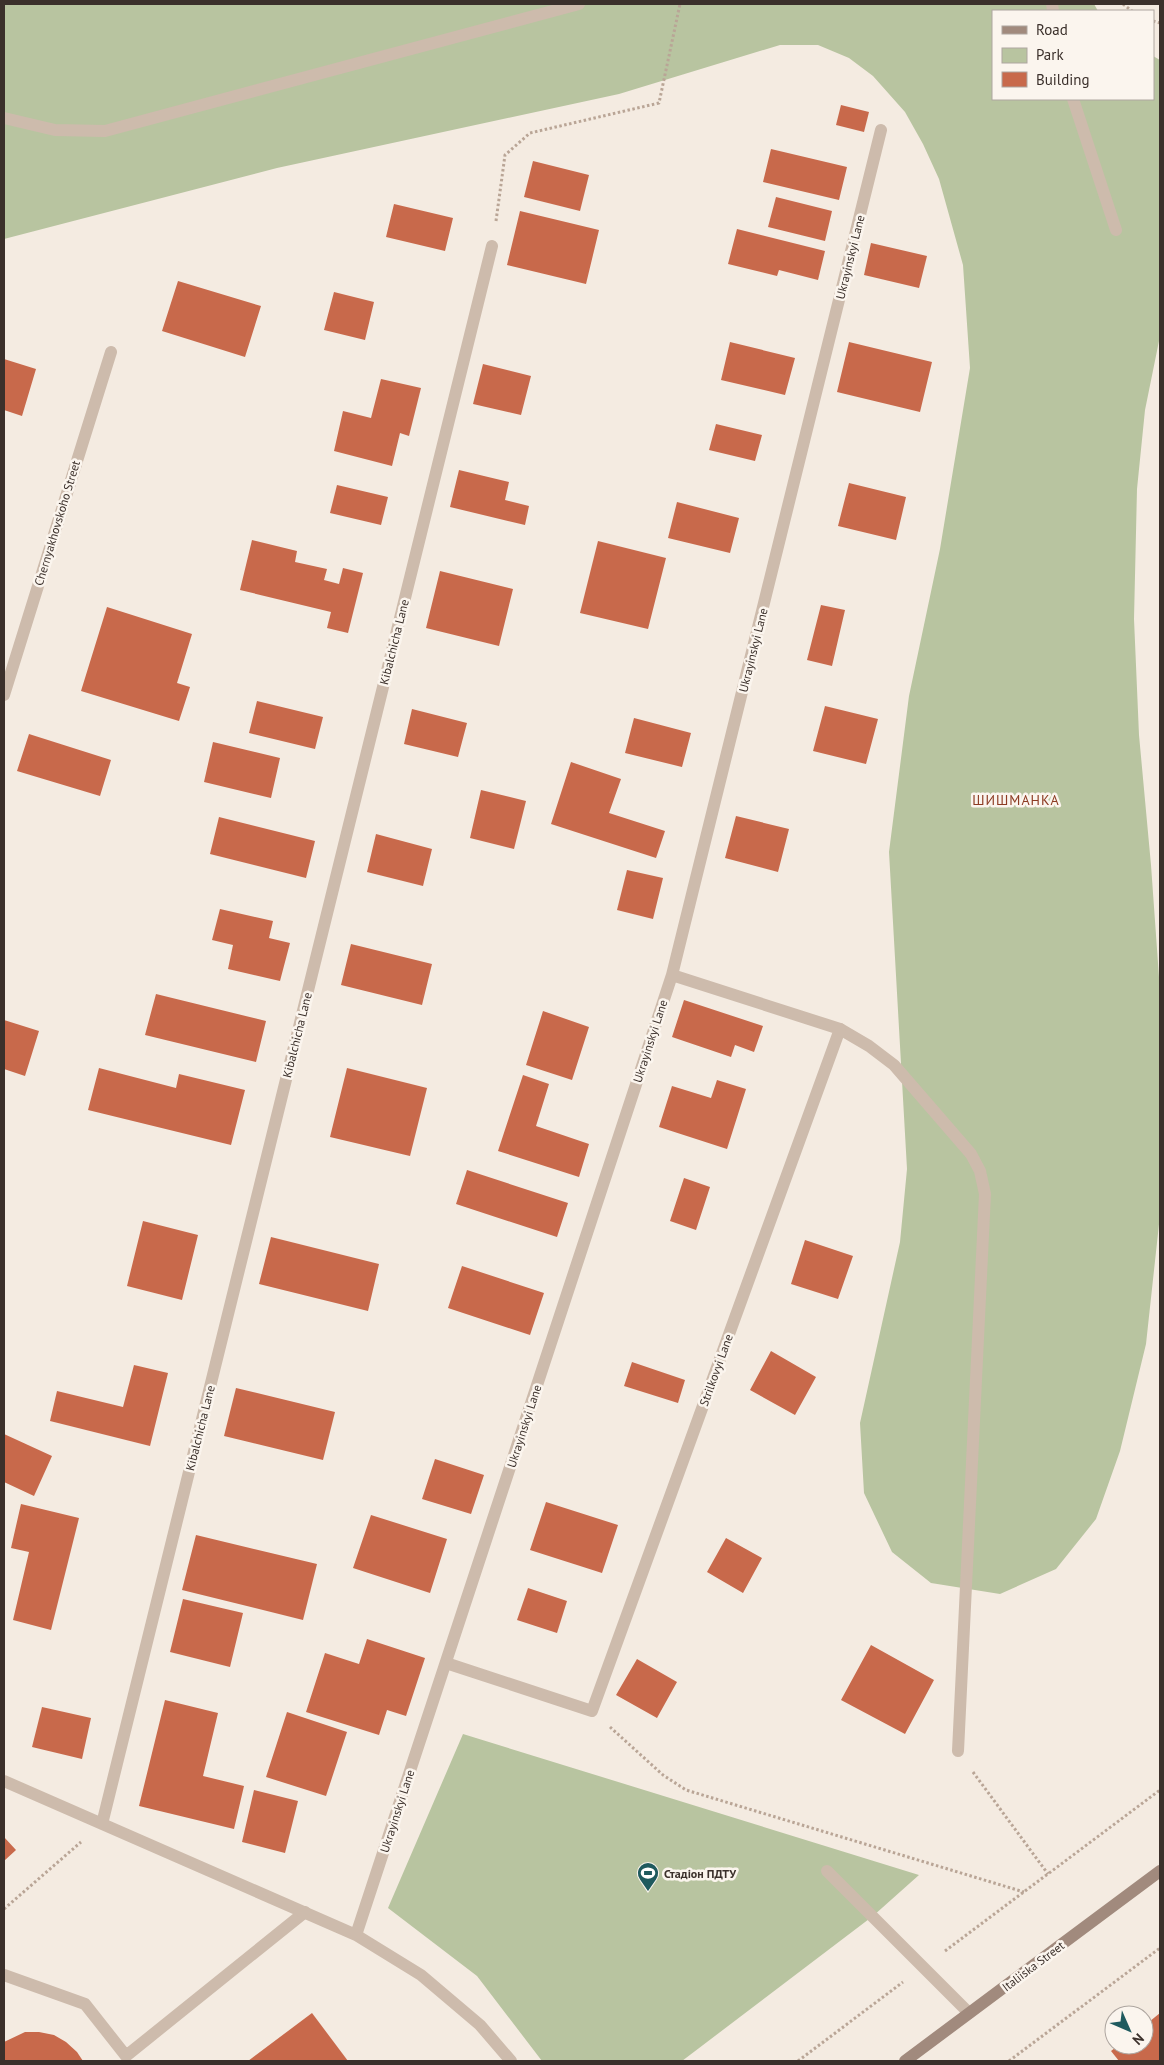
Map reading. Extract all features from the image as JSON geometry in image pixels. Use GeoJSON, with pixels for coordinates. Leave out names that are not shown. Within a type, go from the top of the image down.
{"type":"FeatureCollection","features":[{"type":"Feature","properties":{"kind":"street"},"geometry":{"type":"LineString","coordinates":[[4,118],[55,130],[105,131],[579,4]]}},
{"type":"Feature","properties":{"kind":"street"},"geometry":{"type":"LineString","coordinates":[[1073,100],[1116,230]]}},
{"type":"Feature","properties":{"kind":"street","name":"Ukrayinskyi Lane"},"geometry":{"type":"LineString","coordinates":[[356,1935],[672,976],[881,130]]}},
{"type":"Feature","properties":{"kind":"street","name":"Kibalchicha Lane"},"geometry":{"type":"LineString","coordinates":[[102,1824],[492,246]]}},
{"type":"Feature","properties":{"kind":"street","name":"Chernyakhovskoho Street"},"geometry":{"type":"LineString","coordinates":[[4,695],[111,352]]}},
{"type":"Feature","properties":{"kind":"street"},"geometry":{"type":"LineString","coordinates":[[672,976],[840,1029],[869,1046],[894,1065],[971,1154],[980,1171],[985,1194],[958,1751]]}},
{"type":"Feature","properties":{"kind":"street","name":"Strilkovyi Lane"},"geometry":{"type":"LineString","coordinates":[[592,1711],[840,1029]]}},
{"type":"Feature","properties":{"kind":"street"},"geometry":{"type":"LineString","coordinates":[[446,1663],[592,1711]]}},
{"type":"Feature","properties":{"kind":"street"},"geometry":{"type":"LineString","coordinates":[[4,1781],[356,1935],[421,1975],[480,2025],[511,2061]]}},
{"type":"Feature","properties":{"kind":"street","name":"Italiiska Street"},"geometry":{"type":"LineString","coordinates":[[905,2061],[1160,1871]]}},
{"type":"Feature","properties":{"kind":"street"},"geometry":{"type":"LineString","coordinates":[[828,1872],[969,2013]]}},
{"type":"Feature","properties":{"kind":"street"},"geometry":{"type":"LineString","coordinates":[[4,1975],[85,2004],[126,2056],[305,1912]]}},
{"type":"Feature","properties":{"kind":"path"},"geometry":{"type":"LineString","coordinates":[[492,246],[505,156],[530,133],[659,103],[680,4]]}},
{"type":"Feature","properties":{"kind":"path"},"geometry":{"type":"LineString","coordinates":[[592,1711],[664,1775],[686,1790],[1024,1892]]}},
{"type":"Feature","properties":{"kind":"path"},"geometry":{"type":"LineString","coordinates":[[958,1751],[1048,1874]]}},
{"type":"Feature","properties":{"kind":"path"},"geometry":{"type":"LineString","coordinates":[[798,2061],[1160,1790]]}},
{"type":"Feature","properties":{"kind":"path"},"geometry":{"type":"LineString","coordinates":[[4,1909],[102,1824]]}},
{"type":"Feature","properties":{"kind":"path"},"geometry":{"type":"LineString","coordinates":[[1009,2061],[1160,1948]]}},
{"type":"Feature","properties":{"kind":"green space"},"geometry":{"type":"Polygon","coordinates":[[[4,4],[1094,4],[1097,10],[992,10],[992,100],[1154,100],[1154,57],[1160,60],[1160,336],[1145,410],[1137,489],[1134,619],[1139,735],[1160,991],[1160,1215],[1146,1344],[1120,1451],[1096,1519],[1056,1569],[1000,1594],[931,1583],[892,1552],[864,1493],[860,1423],[900,1242],[907,1169],[889,852],[909,696],[940,549],[970,368],[963,265],[939,179],[923,144],[905,112],[873,76],[849,58],[818,45],[780,45],[619,94],[277,168],[4,239],[4,4]]]}},
{"type":"Feature","properties":{"kind":"green space","name":"Стадіон ПДТУ"},"geometry":{"type":"Polygon","coordinates":[[[463,1734],[919,1875],[873,1916],[682,2061],[542,2061],[477,1976],[388,1908],[463,1734]]]}},
{"type":"Feature","properties":{"kind":"building"},"geometry":{"type":"Polygon","coordinates":[[[841,105],[869,112],[864,132],[836,125],[841,105]]]}},
{"type":"Feature","properties":{"kind":"building"},"geometry":{"type":"Polygon","coordinates":[[[771,149],[847,167],[839,200],[763,182],[771,149]]]}},
{"type":"Feature","properties":{"kind":"building"},"geometry":{"type":"Polygon","coordinates":[[[533,161],[589,175],[580,211],[524,197],[533,161]]]}},
{"type":"Feature","properties":{"kind":"building"},"geometry":{"type":"Polygon","coordinates":[[[776,197],[832,211],[825,241],[768,227],[776,197]]]}},
{"type":"Feature","properties":{"kind":"building"},"geometry":{"type":"Polygon","coordinates":[[[394,204],[453,218],[445,251],[386,237],[394,204]]]}},
{"type":"Feature","properties":{"kind":"building"},"geometry":{"type":"Polygon","coordinates":[[[520,211],[599,230],[586,284],[507,265],[520,211]]]}},
{"type":"Feature","properties":{"kind":"building"},"geometry":{"type":"Polygon","coordinates":[[[737,229],[825,251],[818,280],[779,270],[777,276],[728,264],[737,229]]]}},
{"type":"Feature","properties":{"kind":"building"},"geometry":{"type":"Polygon","coordinates":[[[871,243],[927,256],[919,288],[864,275],[871,243]]]}},
{"type":"Feature","properties":{"kind":"building"},"geometry":{"type":"Polygon","coordinates":[[[178,281],[261,306],[245,357],[162,331],[178,281]]]}},
{"type":"Feature","properties":{"kind":"building"},"geometry":{"type":"Polygon","coordinates":[[[334,292],[374,302],[365,340],[324,330],[334,292]]]}},
{"type":"Feature","properties":{"kind":"building"},"geometry":{"type":"Polygon","coordinates":[[[730,342],[795,358],[785,395],[721,380],[730,342]]]}},
{"type":"Feature","properties":{"kind":"building"},"geometry":{"type":"Polygon","coordinates":[[[849,342],[932,362],[920,412],[837,392],[849,342]]]}},
{"type":"Feature","properties":{"kind":"building"},"geometry":{"type":"Polygon","coordinates":[[[4,359],[36,369],[22,416],[4,410],[4,359]]]}},
{"type":"Feature","properties":{"kind":"building"},"geometry":{"type":"Polygon","coordinates":[[[483,364],[531,376],[521,415],[473,404],[483,364]]]}},
{"type":"Feature","properties":{"kind":"building"},"geometry":{"type":"Polygon","coordinates":[[[381,379],[421,388],[409,436],[400,433],[392,466],[334,451],[343,411],[371,418],[381,379]]]}},
{"type":"Feature","properties":{"kind":"building"},"geometry":{"type":"Polygon","coordinates":[[[716,424],[762,435],[755,461],[709,450],[716,424]]]}},
{"type":"Feature","properties":{"kind":"building"},"geometry":{"type":"Polygon","coordinates":[[[459,470],[509,482],[505,500],[529,506],[525,525],[450,507],[459,470]]]}},
{"type":"Feature","properties":{"kind":"building"},"geometry":{"type":"Polygon","coordinates":[[[849,483],[906,497],[896,540],[838,526],[849,483]]]}},
{"type":"Feature","properties":{"kind":"building"},"geometry":{"type":"Polygon","coordinates":[[[337,485],[388,497],[381,525],[330,513],[337,485]]]}},
{"type":"Feature","properties":{"kind":"building"},"geometry":{"type":"Polygon","coordinates":[[[677,502],[739,518],[730,553],[668,538],[677,502]]]}},
{"type":"Feature","properties":{"kind":"building"},"geometry":{"type":"Polygon","coordinates":[[[252,540],[297,551],[295,562],[327,569],[324,580],[339,584],[343,568],[363,573],[348,633],[327,628],[331,612],[240,590],[252,540]]]}},
{"type":"Feature","properties":{"kind":"building"},"geometry":{"type":"Polygon","coordinates":[[[598,541],[666,558],[648,629],[580,613],[598,541]]]}},
{"type":"Feature","properties":{"kind":"building"},"geometry":{"type":"Polygon","coordinates":[[[440,571],[513,589],[499,646],[426,628],[440,571]]]}},
{"type":"Feature","properties":{"kind":"building"},"geometry":{"type":"Polygon","coordinates":[[[821,605],[845,610],[832,666],[807,660],[821,605]]]}},
{"type":"Feature","properties":{"kind":"building"},"geometry":{"type":"Polygon","coordinates":[[[107,607],[192,634],[177,683],[190,687],[179,721],[81,691],[107,607]]]}},
{"type":"Feature","properties":{"kind":"building"},"geometry":{"type":"Polygon","coordinates":[[[257,701],[323,717],[315,749],[249,733],[257,701]]]}},
{"type":"Feature","properties":{"kind":"building"},"geometry":{"type":"Polygon","coordinates":[[[825,706],[878,719],[866,764],[813,751],[825,706]]]}},
{"type":"Feature","properties":{"kind":"building"},"geometry":{"type":"Polygon","coordinates":[[[412,709],[467,723],[458,757],[404,744],[412,709]]]}},
{"type":"Feature","properties":{"kind":"building"},"geometry":{"type":"Polygon","coordinates":[[[634,718],[691,733],[682,767],[625,753],[634,718]]]}},
{"type":"Feature","properties":{"kind":"building"},"geometry":{"type":"Polygon","coordinates":[[[29,734],[111,760],[100,796],[17,771],[29,734]]]}},
{"type":"Feature","properties":{"kind":"building"},"geometry":{"type":"Polygon","coordinates":[[[213,742],[280,758],[271,798],[204,782],[213,742]]]}},
{"type":"Feature","properties":{"kind":"building"},"geometry":{"type":"Polygon","coordinates":[[[571,762],[621,779],[609,813],[665,831],[656,858],[551,824],[571,762]]]}},
{"type":"Feature","properties":{"kind":"building"},"geometry":{"type":"Polygon","coordinates":[[[481,790],[526,801],[514,849],[470,838],[481,790]]]}},
{"type":"Feature","properties":{"kind":"building"},"geometry":{"type":"Polygon","coordinates":[[[736,816],[789,829],[778,872],[725,858],[736,816]]]}},
{"type":"Feature","properties":{"kind":"building"},"geometry":{"type":"Polygon","coordinates":[[[219,817],[315,841],[306,878],[210,854],[219,817]]]}},
{"type":"Feature","properties":{"kind":"building"},"geometry":{"type":"Polygon","coordinates":[[[376,834],[432,849],[423,886],[367,872],[376,834]]]}},
{"type":"Feature","properties":{"kind":"building"},"geometry":{"type":"Polygon","coordinates":[[[627,870],[663,878],[653,919],[617,910],[627,870]]]}},
{"type":"Feature","properties":{"kind":"building"},"geometry":{"type":"Polygon","coordinates":[[[220,909],[273,921],[269,938],[290,943],[280,981],[228,969],[233,945],[212,940],[220,909]]]}},
{"type":"Feature","properties":{"kind":"building"},"geometry":{"type":"Polygon","coordinates":[[[351,944],[432,964],[422,1005],[341,985],[351,944]]]}},
{"type":"Feature","properties":{"kind":"building"},"geometry":{"type":"Polygon","coordinates":[[[156,994],[266,1021],[256,1062],[145,1035],[156,994]]]}},
{"type":"Feature","properties":{"kind":"building"},"geometry":{"type":"Polygon","coordinates":[[[684,1000],[763,1026],[754,1052],[735,1045],[731,1057],[672,1037],[684,1000]]]}},
{"type":"Feature","properties":{"kind":"building"},"geometry":{"type":"Polygon","coordinates":[[[543,1011],[589,1027],[572,1080],[526,1065],[543,1011]]]}},
{"type":"Feature","properties":{"kind":"building"},"geometry":{"type":"Polygon","coordinates":[[[4,1020],[39,1031],[25,1076],[4,1069],[4,1020]]]}},
{"type":"Feature","properties":{"kind":"building"},"geometry":{"type":"Polygon","coordinates":[[[99,1068],[176,1088],[179,1074],[245,1090],[231,1145],[88,1110],[99,1068]]]}},
{"type":"Feature","properties":{"kind":"building"},"geometry":{"type":"Polygon","coordinates":[[[347,1068],[427,1088],[410,1156],[330,1137],[347,1068]]]}},
{"type":"Feature","properties":{"kind":"building"},"geometry":{"type":"Polygon","coordinates":[[[523,1075],[549,1084],[536,1126],[589,1144],[579,1177],[498,1151],[523,1075]]]}},
{"type":"Feature","properties":{"kind":"building"},"geometry":{"type":"Polygon","coordinates":[[[717,1080],[746,1089],[727,1149],[659,1127],[672,1086],[711,1098],[717,1080]]]}},
{"type":"Feature","properties":{"kind":"building"},"geometry":{"type":"Polygon","coordinates":[[[467,1170],[568,1203],[557,1237],[456,1204],[467,1170]]]}},
{"type":"Feature","properties":{"kind":"building"},"geometry":{"type":"Polygon","coordinates":[[[684,1178],[710,1187],[696,1230],[670,1221],[684,1178]]]}},
{"type":"Feature","properties":{"kind":"building"},"geometry":{"type":"Polygon","coordinates":[[[143,1221],[198,1235],[182,1300],[127,1286],[143,1221]]]}},
{"type":"Feature","properties":{"kind":"building"},"geometry":{"type":"Polygon","coordinates":[[[271,1237],[379,1264],[368,1311],[259,1284],[271,1237]]]}},
{"type":"Feature","properties":{"kind":"building"},"geometry":{"type":"Polygon","coordinates":[[[805,1240],[853,1256],[838,1299],[791,1284],[805,1240]]]}},
{"type":"Feature","properties":{"kind":"building"},"geometry":{"type":"Polygon","coordinates":[[[462,1266],[544,1293],[530,1335],[448,1308],[462,1266]]]}},
{"type":"Feature","properties":{"kind":"building"},"geometry":{"type":"Polygon","coordinates":[[[771,1351],[816,1377],[795,1415],[750,1390],[771,1351]]]}},
{"type":"Feature","properties":{"kind":"building"},"geometry":{"type":"Polygon","coordinates":[[[632,1362],[685,1380],[678,1403],[624,1386],[632,1362]]]}},
{"type":"Feature","properties":{"kind":"building"},"geometry":{"type":"Polygon","coordinates":[[[134,1365],[168,1373],[150,1446],[50,1421],[57,1391],[123,1407],[134,1365]]]}},
{"type":"Feature","properties":{"kind":"building"},"geometry":{"type":"Polygon","coordinates":[[[236,1388],[335,1412],[323,1460],[224,1436],[236,1388]]]}},
{"type":"Feature","properties":{"kind":"building"},"geometry":{"type":"Polygon","coordinates":[[[4,1434],[52,1456],[34,1496],[4,1482],[4,1434]]]}},
{"type":"Feature","properties":{"kind":"building"},"geometry":{"type":"Polygon","coordinates":[[[435,1459],[484,1475],[471,1514],[422,1499],[435,1459]]]}},
{"type":"Feature","properties":{"kind":"building"},"geometry":{"type":"Polygon","coordinates":[[[546,1502],[618,1525],[602,1573],[530,1550],[546,1502]]]}},
{"type":"Feature","properties":{"kind":"building"},"geometry":{"type":"Polygon","coordinates":[[[21,1504],[79,1518],[51,1630],[13,1620],[29,1552],[11,1548],[21,1504]]]}},
{"type":"Feature","properties":{"kind":"building"},"geometry":{"type":"Polygon","coordinates":[[[371,1515],[447,1539],[430,1593],[353,1568],[371,1515]]]}},
{"type":"Feature","properties":{"kind":"building"},"geometry":{"type":"Polygon","coordinates":[[[196,1535],[317,1564],[303,1620],[182,1590],[196,1535]]]}},
{"type":"Feature","properties":{"kind":"building"},"geometry":{"type":"Polygon","coordinates":[[[726,1538],[762,1558],[743,1593],[707,1572],[726,1538]]]}},
{"type":"Feature","properties":{"kind":"building"},"geometry":{"type":"Polygon","coordinates":[[[528,1588],[567,1601],[557,1633],[517,1620],[528,1588]]]}},
{"type":"Feature","properties":{"kind":"building"},"geometry":{"type":"Polygon","coordinates":[[[183,1599],[243,1613],[230,1667],[170,1652],[183,1599]]]}},
{"type":"Feature","properties":{"kind":"building"},"geometry":{"type":"Polygon","coordinates":[[[367,1639],[425,1658],[406,1716],[387,1710],[379,1735],[306,1712],[325,1653],[359,1664],[367,1639]]]}},
{"type":"Feature","properties":{"kind":"building"},"geometry":{"type":"Polygon","coordinates":[[[871,1645],[934,1680],[905,1734],[841,1700],[871,1645]]]}},
{"type":"Feature","properties":{"kind":"building"},"geometry":{"type":"Polygon","coordinates":[[[637,1659],[677,1682],[657,1718],[616,1695],[637,1659]]]}},
{"type":"Feature","properties":{"kind":"building"},"geometry":{"type":"Polygon","coordinates":[[[165,1700],[218,1713],[203,1776],[244,1786],[234,1829],[139,1806],[165,1700]]]}},
{"type":"Feature","properties":{"kind":"building"},"geometry":{"type":"Polygon","coordinates":[[[42,1707],[91,1718],[82,1759],[32,1747],[42,1707]]]}},
{"type":"Feature","properties":{"kind":"building"},"geometry":{"type":"Polygon","coordinates":[[[287,1712],[347,1732],[326,1796],[266,1777],[287,1712]]]}},
{"type":"Feature","properties":{"kind":"building"},"geometry":{"type":"Polygon","coordinates":[[[254,1790],[298,1801],[285,1853],[242,1842],[254,1790]]]}},
{"type":"Feature","properties":{"kind":"building"},"geometry":{"type":"Polygon","coordinates":[[[4,1837],[16,1850],[4,1861],[4,1837]]]}},
{"type":"Feature","properties":{"kind":"building"},"geometry":{"type":"Polygon","coordinates":[[[312,2013],[348,2061],[248,2061],[312,2013]]]}},
{"type":"Feature","properties":{"kind":"building"},"geometry":{"type":"Polygon","coordinates":[[[1160,2013],[1160,2061],[1119,2061],[1114,2055],[1154,2055],[1154,2018],[1160,2013]]]}},
{"type":"Feature","properties":{"kind":"building"},"geometry":{"type":"Polygon","coordinates":[[[25,2032],[54,2035],[66,2042],[77,2052],[83,2061],[4,2061],[4,2042],[25,2032]]]}},
{"type":"Feature","properties":{"kind":"place","name":"Стадіон ПДТУ"},"geometry":{"type":"Point","coordinates":[648,1892]}},
{"type":"Feature","properties":{"kind":"district","name":"ШИШМАНКА"},"geometry":{"type":"Point","coordinates":[1016,800]}}]}
